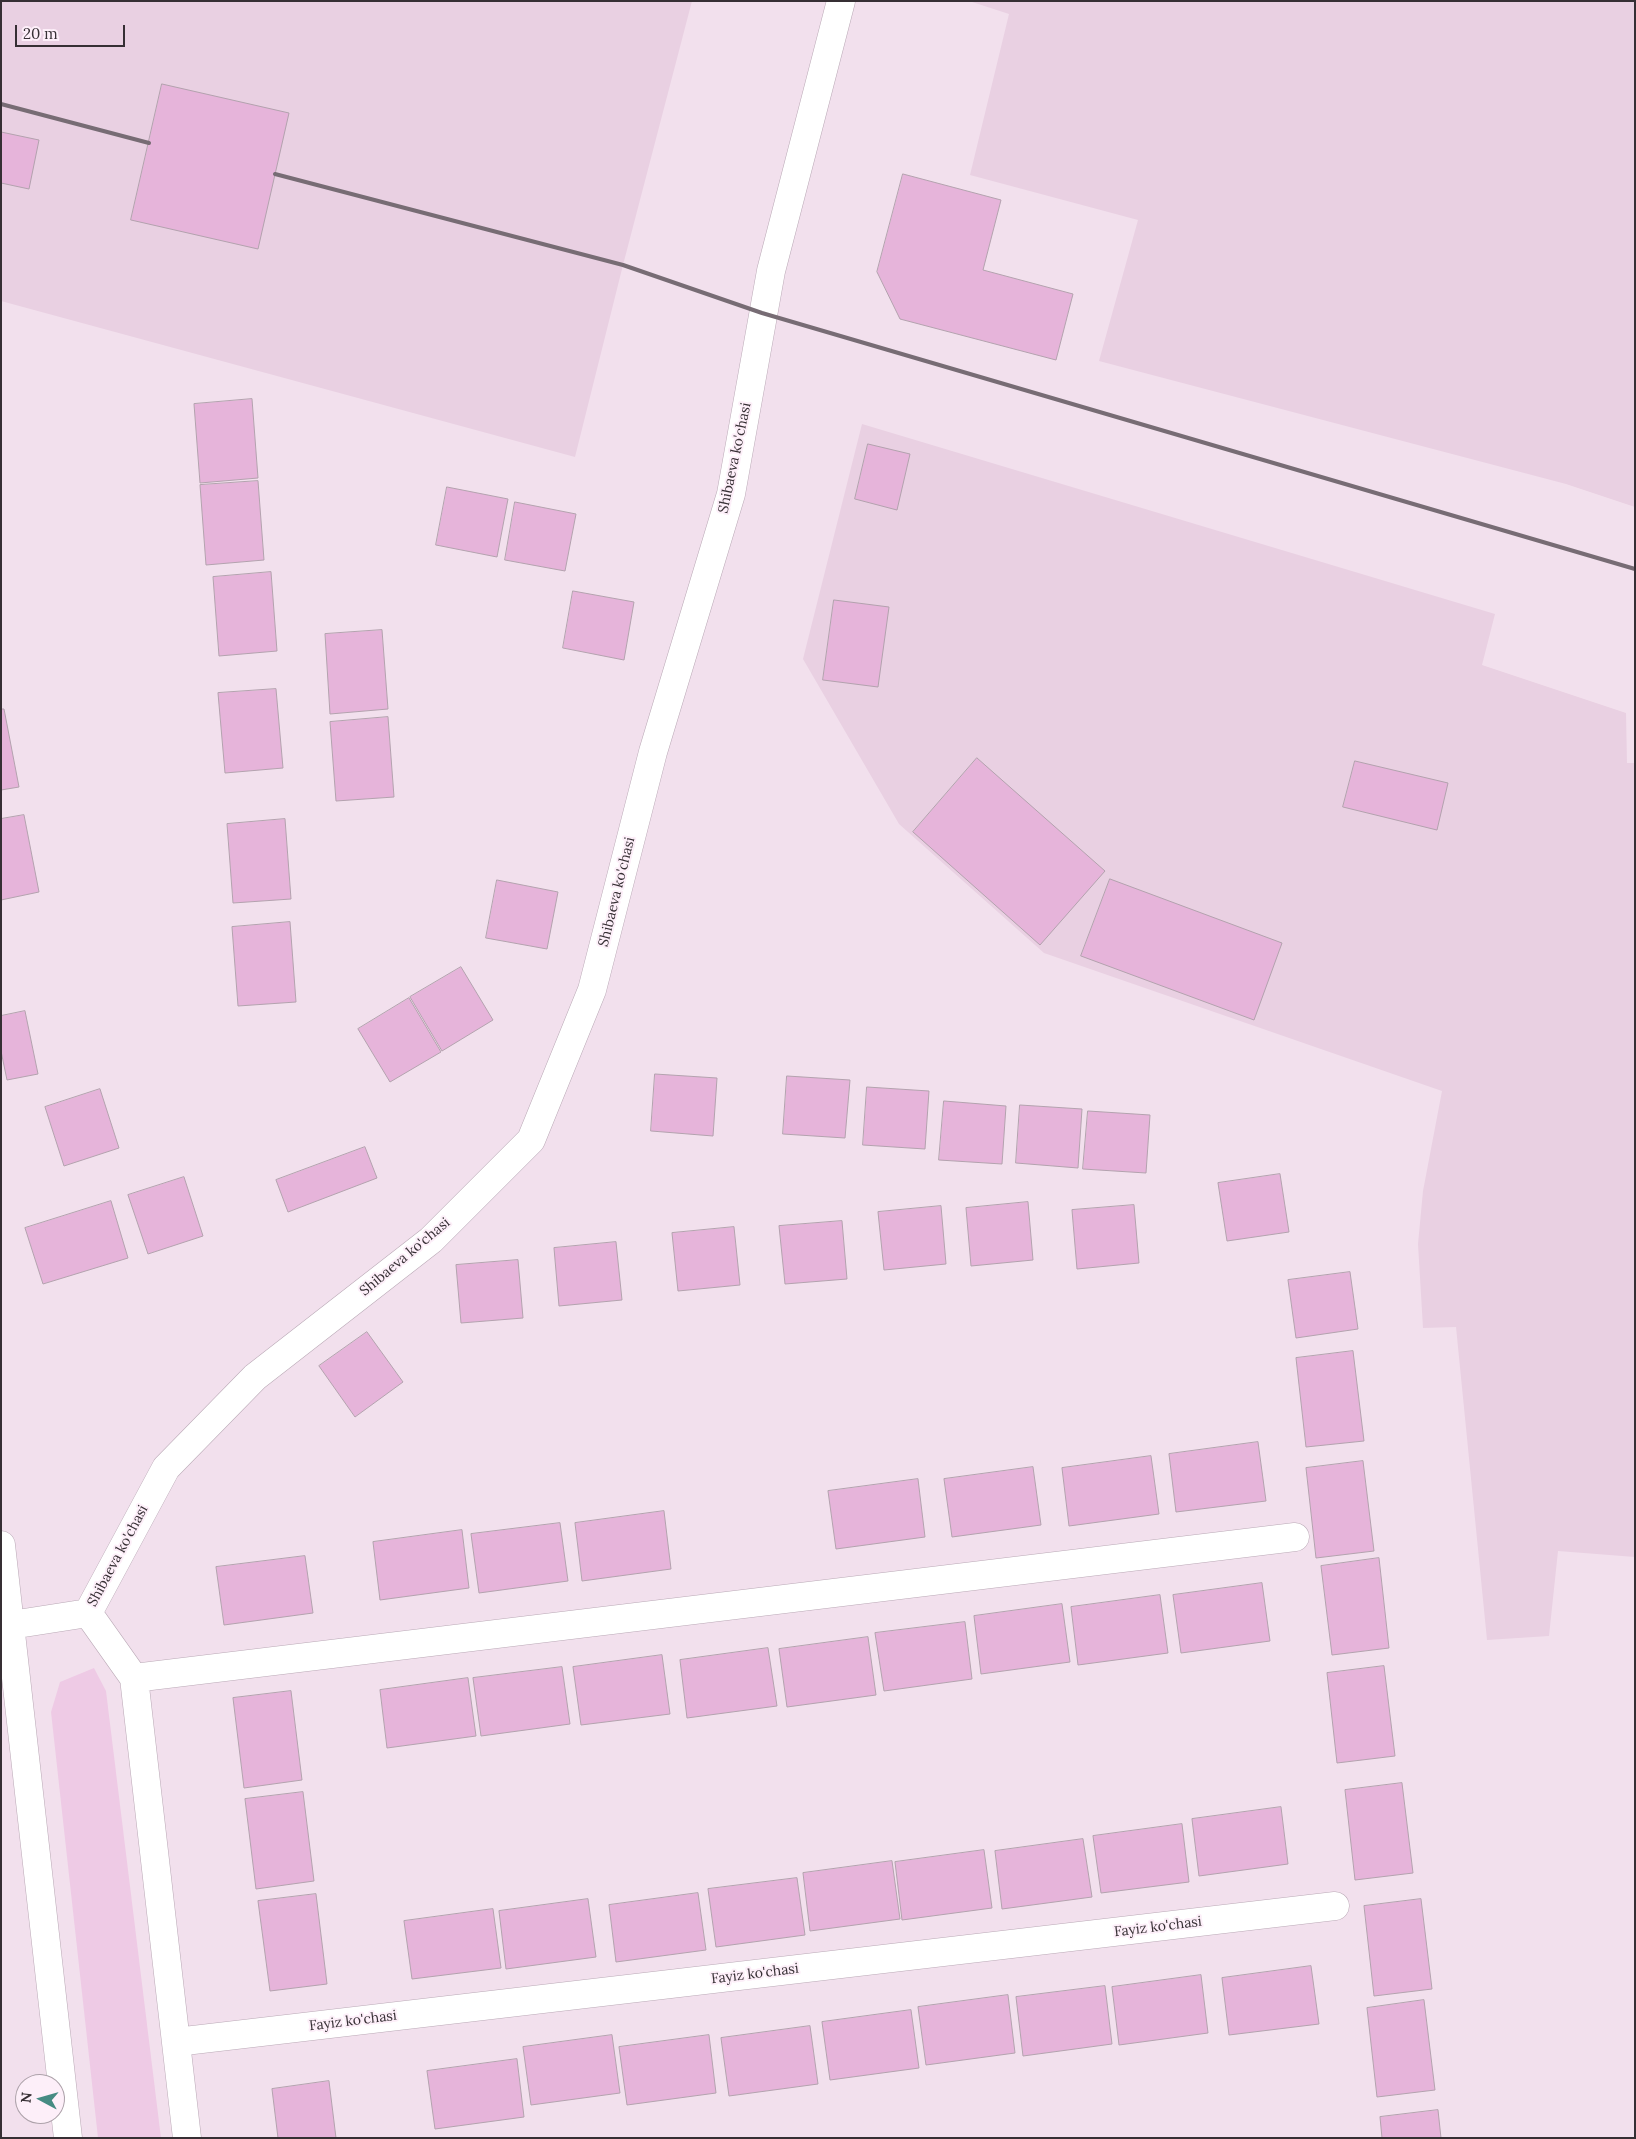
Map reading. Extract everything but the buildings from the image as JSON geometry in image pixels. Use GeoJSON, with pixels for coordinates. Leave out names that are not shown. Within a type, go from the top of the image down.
{"type":"FeatureCollection","features":[{"type":"Feature","properties":{"kind":"street","name":"Shibaeva ko'chasi"},"geometry":{"type":"LineString","coordinates":[[88,1613],[166,1468],[255,1377],[431,1240],[531,1140],[592,990],[654,752],[730,494],[771,271],[841,1]]}},
{"type":"Feature","properties":{"kind":"street"},"geometry":{"type":"LineString","coordinates":[[134,1678],[1295,1537]]}},
{"type":"Feature","properties":{"kind":"street"},"geometry":{"type":"LineString","coordinates":[[1,1545],[68,2138]]}},
{"type":"Feature","properties":{"kind":"street"},"geometry":{"type":"LineString","coordinates":[[11,1626],[88,1613],[134,1678],[188,2138]]}},
{"type":"Feature","properties":{"kind":"street","name":"Fayiz ko'chasi"},"geometry":{"type":"LineString","coordinates":[[176,2042],[1335,1906]]}},
{"type":"Feature","properties":{"kind":"shaded area"},"geometry":{"type":"Polygon","coordinates":[[[1,1],[692,1],[575,457],[1,301],[1,1]]]}},
{"type":"Feature","properties":{"kind":"shaded area"},"geometry":{"type":"Polygon","coordinates":[[[969,1],[1635,1],[1635,507],[1566,484],[1099,361],[1138,220],[970,175],[1009,14],[969,1]]]}},
{"type":"Feature","properties":{"kind":"shaded area"},"geometry":{"type":"Polygon","coordinates":[[[862,424],[1495,614],[1482,665],[1626,713],[1627,763],[1635,763],[1635,1557],[1558,1551],[1549,1636],[1487,1640],[1456,1327],[1423,1328],[1418,1244],[1423,1191],[1442,1091],[1044,953],[899,824],[803,659],[862,424]]]}},
{"type":"Feature","properties":{"kind":"shaded area"},"geometry":{"type":"Polygon","coordinates":[[[94,1668],[106,1691],[161,2138],[98,2138],[51,1712],[60,1682],[94,1668]]]}},
{"type":"Feature","properties":{"kind":"railway"},"geometry":{"type":"LineString","coordinates":[[1,104],[149,143]]}},
{"type":"Feature","properties":{"kind":"railway"},"geometry":{"type":"LineString","coordinates":[[275,174],[623,265],[762,313],[1635,569]]}}]}
